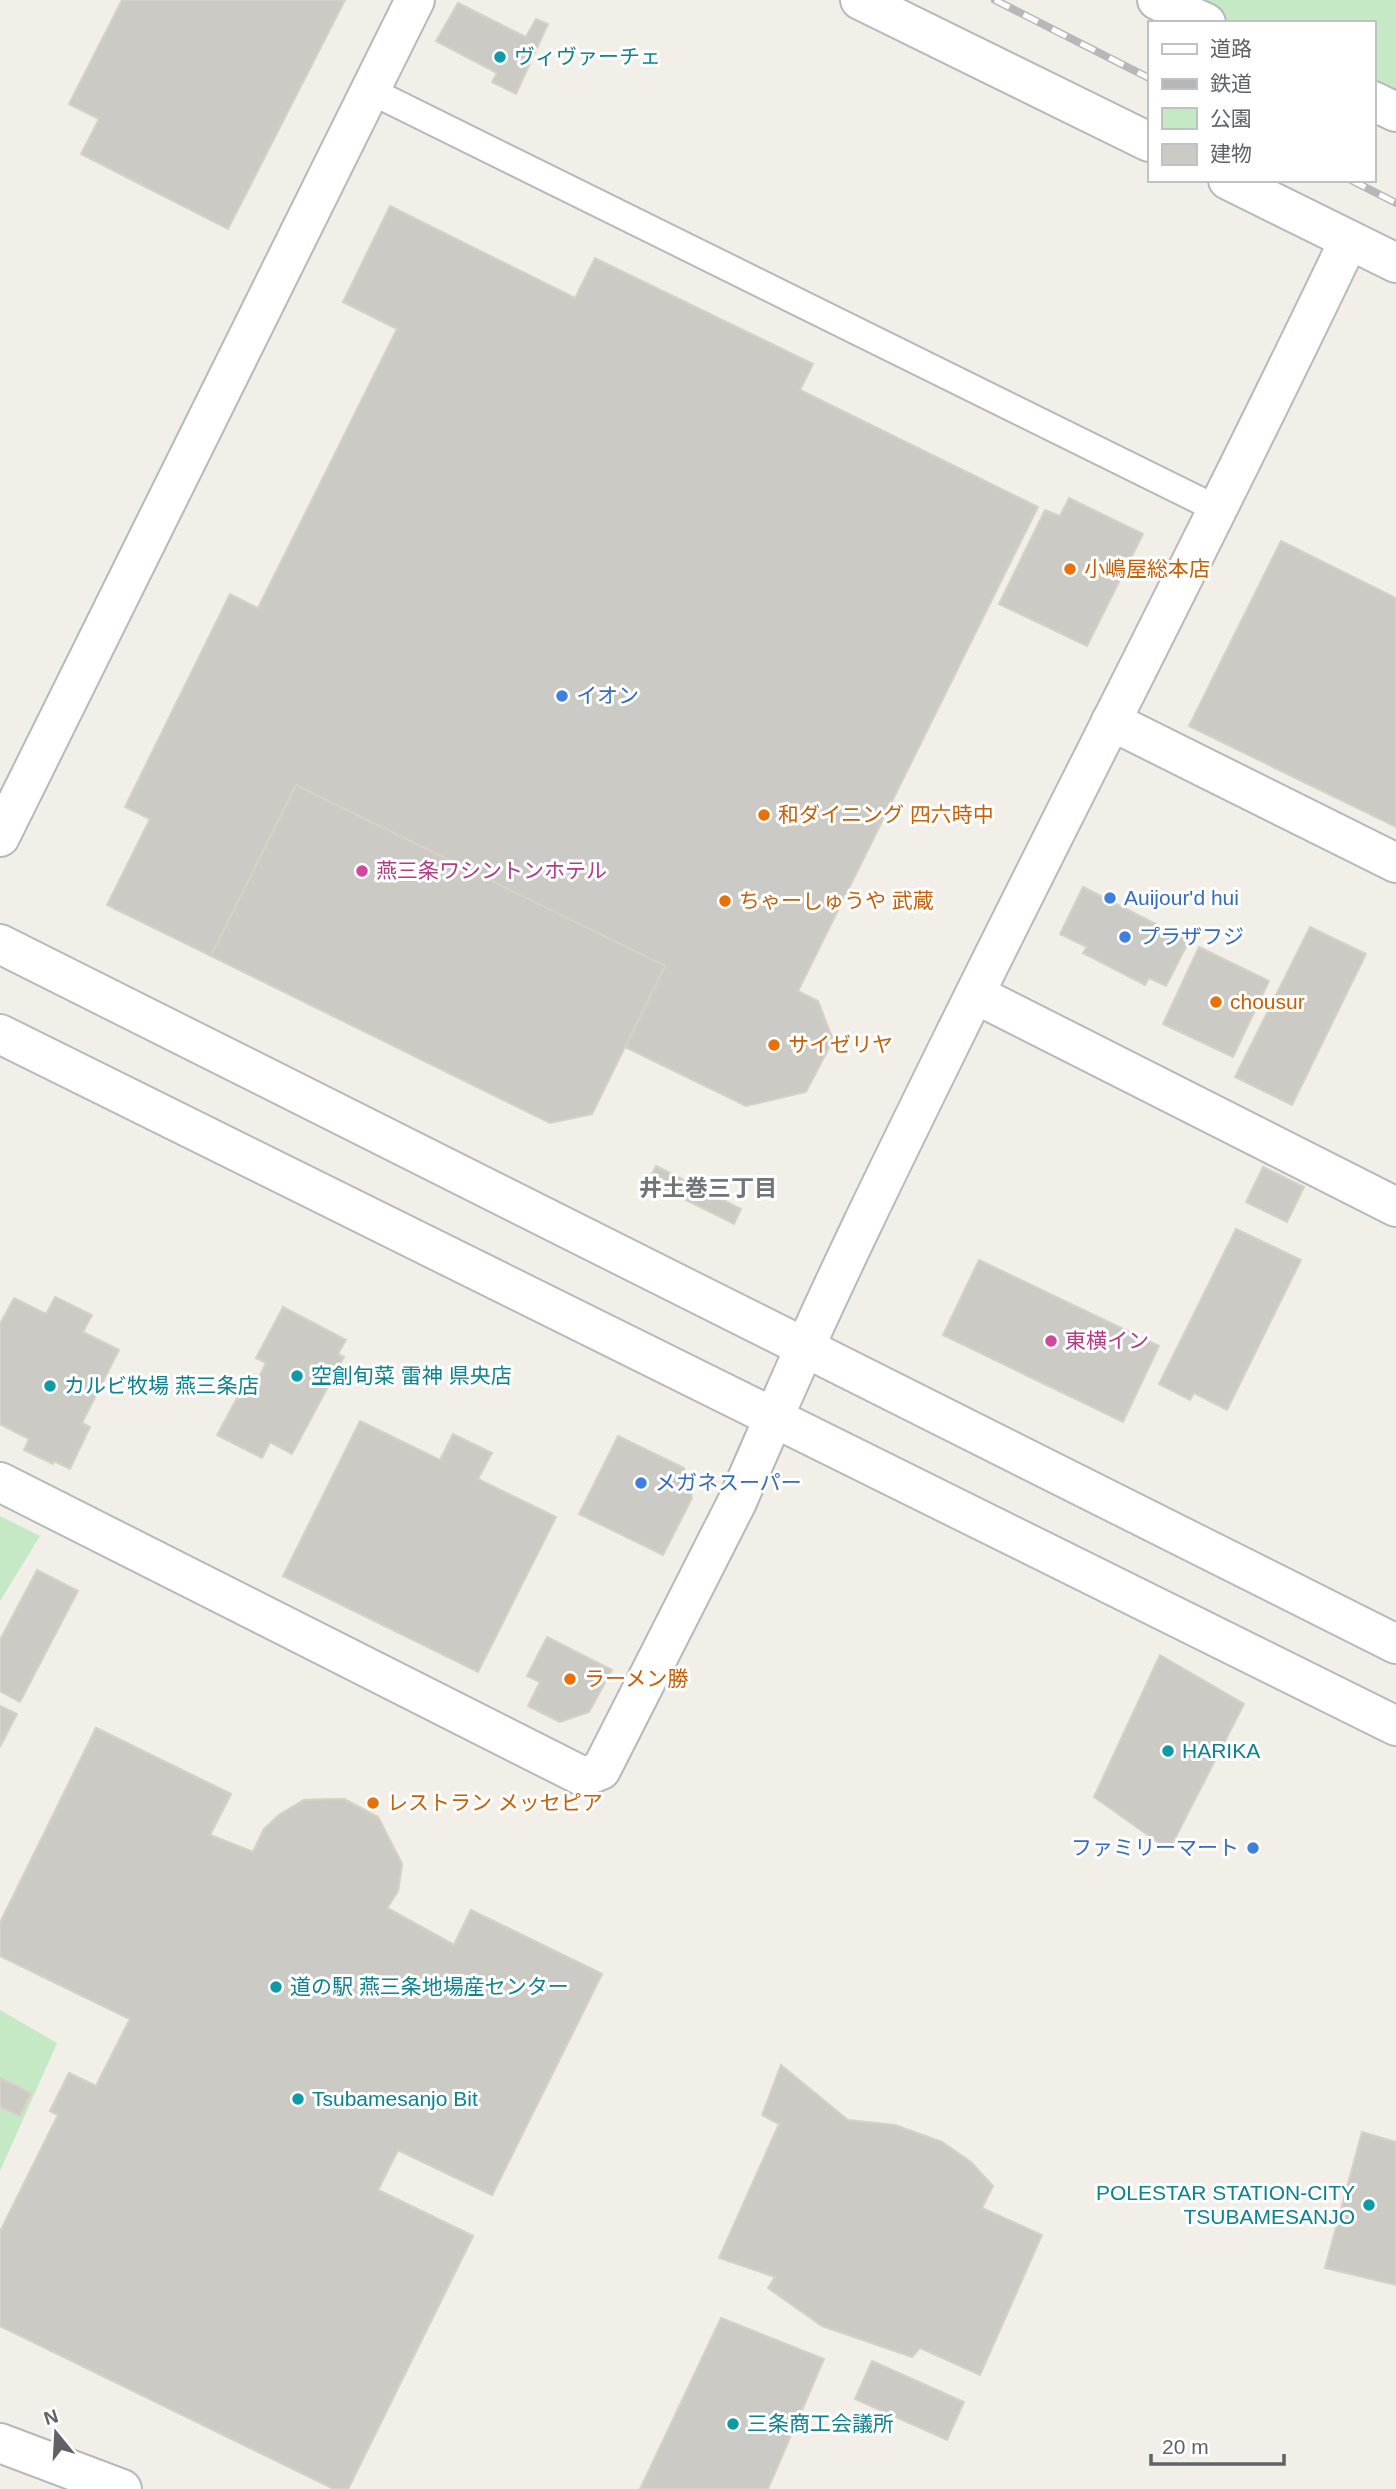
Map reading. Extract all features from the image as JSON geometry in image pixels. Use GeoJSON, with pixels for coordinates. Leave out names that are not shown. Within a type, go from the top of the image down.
{"type":"FeatureCollection","features":[{"type":"Feature","properties":{"kind":"street"},"geometry":{"type":"LineString","coordinates":[[0,836],[415,0]]}},
{"type":"Feature","properties":{"kind":"street"},"geometry":{"type":"LineString","coordinates":[[860,0],[1148,142]]}},
{"type":"Feature","properties":{"kind":"street"},"geometry":{"type":"LineString","coordinates":[[1157,0],[1202,21]]}},
{"type":"Feature","properties":{"kind":"street"},"geometry":{"type":"LineString","coordinates":[[1375,102],[1396,112]]}},
{"type":"Feature","properties":{"kind":"street"},"geometry":{"type":"LineString","coordinates":[[1232,182],[1396,263]]}},
{"type":"Feature","properties":{"kind":"street"},"geometry":{"type":"LineString","coordinates":[[0,1482],[584,1777],[601,1770],[737,1502],[804,1347],[975,994],[1219,510],[1349,240]]}},
{"type":"Feature","properties":{"kind":"street"},"geometry":{"type":"LineString","coordinates":[[1111,721],[1396,863]]}},
{"type":"Feature","properties":{"kind":"street"},"geometry":{"type":"LineString","coordinates":[[0,944],[1396,1644]]}},
{"type":"Feature","properties":{"kind":"street"},"geometry":{"type":"LineString","coordinates":[[975,994],[1396,1207]]}},
{"type":"Feature","properties":{"kind":"street"},"geometry":{"type":"LineString","coordinates":[[0,1034],[1396,1726]]}},
{"type":"Feature","properties":{"kind":"street"},"geometry":{"type":"LineString","coordinates":[[0,2443],[122,2489]]}},
{"type":"Feature","properties":{"kind":"lane"},"geometry":{"type":"LineString","coordinates":[[371,90],[1219,510]]}},
{"type":"Feature","properties":{"kind":"green space"},"geometry":{"type":"Polygon","coordinates":[[[1160,0],[1396,0],[1396,104],[1375,95],[1375,21],[1207,21],[1160,0]]]}},
{"type":"Feature","properties":{"kind":"green space"},"geometry":{"type":"Polygon","coordinates":[[[0,1516],[40,1536],[0,1601],[0,1516]]]}},
{"type":"Feature","properties":{"kind":"green space"},"geometry":{"type":"Polygon","coordinates":[[[0,2010],[57,2043],[0,2171],[0,2010]]]}},
{"type":"Feature","properties":{"kind":"building"},"geometry":{"type":"Polygon","coordinates":[[[122,0],[345,0],[228,229],[81,154],[99,119],[69,104],[122,0]]]}},
{"type":"Feature","properties":{"kind":"building","name":"ヴィヴァーチェ"},"geometry":{"type":"Polygon","coordinates":[[[458,3],[526,37],[536,19],[548,24],[516,94],[492,82],[497,73],[436,41],[458,3]]]}},
{"type":"Feature","properties":{"kind":"building","name":"イオン"},"geometry":{"type":"Polygon","coordinates":[[[390,206],[575,298],[595,258],[813,364],[800,390],[1038,507],[798,991],[818,1001],[833,1040],[806,1092],[746,1106],[625,1047],[665,966],[296,785],[211,956],[107,905],[150,819],[125,807],[230,594],[258,608],[397,329],[343,302],[390,206]]]}},
{"type":"Feature","properties":{"kind":"building","name":"小嶋屋総本店"},"geometry":{"type":"Polygon","coordinates":[[[1069,498],[1143,534],[1087,646],[999,604],[1045,510],[1060,516],[1069,498]]]}},
{"type":"Feature","properties":{"kind":"building"},"geometry":{"type":"Polygon","coordinates":[[[1281,541],[1396,598],[1396,827],[1189,726],[1281,541]]]}},
{"type":"Feature","properties":{"kind":"building","name":"燕三条ワシントンホテル"},"geometry":{"type":"Polygon","coordinates":[[[296,785],[665,966],[592,1114],[550,1123],[211,956],[296,785]]]}},
{"type":"Feature","properties":{"kind":"building","name":"プラザフジ"},"geometry":{"type":"Polygon","coordinates":[[[1083,887],[1189,941],[1166,986],[1149,978],[1145,985],[1083,953],[1087,947],[1060,934],[1083,887]]]}},
{"type":"Feature","properties":{"kind":"building"},"geometry":{"type":"Polygon","coordinates":[[[1310,927],[1366,954],[1292,1105],[1235,1077],[1310,927]]]}},
{"type":"Feature","properties":{"kind":"building","name":"chousur"},"geometry":{"type":"Polygon","coordinates":[[[1199,947],[1269,981],[1233,1057],[1163,1024],[1199,947]]]}},
{"type":"Feature","properties":{"kind":"building"},"geometry":{"type":"Polygon","coordinates":[[[656,1166],[741,1209],[734,1224],[648,1181],[656,1166]]]}},
{"type":"Feature","properties":{"kind":"building"},"geometry":{"type":"Polygon","coordinates":[[[1263,1167],[1304,1187],[1287,1222],[1246,1202],[1263,1167]]]}},
{"type":"Feature","properties":{"kind":"building"},"geometry":{"type":"Polygon","coordinates":[[[1236,1229],[1301,1260],[1227,1410],[1194,1393],[1190,1400],[1159,1384],[1236,1229]]]}},
{"type":"Feature","properties":{"kind":"building","name":"東横イン"},"geometry":{"type":"Polygon","coordinates":[[[979,1260],[1159,1346],[1123,1422],[943,1335],[979,1260]]]}},
{"type":"Feature","properties":{"kind":"building","name":"カルビ牧場 燕三条店"},"geometry":{"type":"Polygon","coordinates":[[[55,1297],[92,1315],[83,1332],[119,1350],[82,1423],[90,1427],[70,1469],[24,1450],[29,1439],[0,1424],[0,1324],[14,1298],[46,1314],[55,1297]]]}},
{"type":"Feature","properties":{"kind":"building","name":"空創旬菜 雷神 県央店"},"geometry":{"type":"Polygon","coordinates":[[[283,1307],[346,1340],[338,1354],[344,1357],[292,1454],[270,1442],[262,1458],[217,1435],[242,1389],[251,1393],[266,1363],[256,1358],[283,1307]]]}},
{"type":"Feature","properties":{"kind":"building"},"geometry":{"type":"Polygon","coordinates":[[[360,1421],[440,1460],[453,1434],[492,1453],[478,1479],[556,1517],[478,1672],[283,1576],[360,1421]]]}},
{"type":"Feature","properties":{"kind":"building","name":"メガネスーパー"},"geometry":{"type":"Polygon","coordinates":[[[618,1436],[684,1468],[692,1498],[663,1555],[579,1514],[618,1436]]]}},
{"type":"Feature","properties":{"kind":"building"},"geometry":{"type":"Polygon","coordinates":[[[37,1570],[78,1591],[20,1702],[0,1691],[0,1640],[37,1570]]]}},
{"type":"Feature","properties":{"kind":"building","name":"ラーメン勝"},"geometry":{"type":"Polygon","coordinates":[[[547,1637],[612,1670],[589,1712],[560,1722],[528,1706],[540,1682],[527,1676],[547,1637]]]}},
{"type":"Feature","properties":{"kind":"building","name":"HARIKA"},"geometry":{"type":"Polygon","coordinates":[[[1160,1655],[1244,1704],[1169,1850],[1094,1797],[1160,1655]]]}},
{"type":"Feature","properties":{"kind":"building"},"geometry":{"type":"Polygon","coordinates":[[[0,1706],[17,1714],[0,1747],[0,1706]]]}},
{"type":"Feature","properties":{"kind":"building","name":"Tsubamesanjo Bit"},"geometry":{"type":"Polygon","coordinates":[[[96,1728],[231,1794],[210,1835],[253,1852],[264,1829],[279,1815],[304,1800],[344,1799],[378,1817],[402,1864],[398,1891],[387,1908],[454,1945],[471,1910],[602,1974],[492,2195],[398,2150],[378,2190],[473,2236],[348,2489],[334,2489],[0,2326],[0,2232],[58,2115],[50,2111],[69,2073],[96,2086],[130,2019],[0,1956],[0,1923],[96,1728]],[[180,1989],[139,2072],[278,2139],[319,2056],[180,1989]]]}},
{"type":"Feature","properties":{"kind":"building","name":"Tsubamesanjo Bit"},"geometry":{"type":"Polygon","coordinates":[[[96,1728],[231,1794],[210,1835],[253,1852],[264,1829],[279,1815],[304,1800],[344,1799],[378,1817],[402,1864],[398,1891],[387,1908],[454,1945],[471,1910],[602,1974],[492,2195],[398,2150],[378,2190],[473,2236],[348,2489],[334,2489],[0,2326],[0,2232],[58,2115],[50,2111],[69,2073],[96,2086],[130,2019],[0,1956],[0,1923],[96,1728]]]}},
{"type":"Feature","properties":{"kind":"building"},"geometry":{"type":"Polygon","coordinates":[[[781,2065],[848,2120],[895,2125],[942,2142],[971,2162],[993,2186],[982,2208],[1042,2235],[980,2375],[920,2348],[912,2357],[822,2326],[768,2288],[775,2277],[719,2258],[779,2124],[762,2115],[781,2065]]]}},
{"type":"Feature","properties":{"kind":"building"},"geometry":{"type":"Polygon","coordinates":[[[0,2078],[31,2093],[20,2116],[0,2107],[0,2078]]]}},
{"type":"Feature","properties":{"kind":"building","name":"POLESTAR STATION-CITY TSUBAMESANJO"},"geometry":{"type":"Polygon","coordinates":[[[1362,2132],[1396,2142],[1396,2285],[1325,2268],[1362,2132]]]}},
{"type":"Feature","properties":{"kind":"building","name":"三条商工会議所"},"geometry":{"type":"Polygon","coordinates":[[[721,2318],[824,2359],[768,2489],[640,2489],[721,2318]]]}},
{"type":"Feature","properties":{"kind":"building"},"geometry":{"type":"Polygon","coordinates":[[[872,2361],[964,2402],[947,2440],[855,2399],[872,2361]]]}},
{"type":"Feature","properties":{"kind":"railway"},"geometry":{"type":"LineString","coordinates":[[995,0],[1148,77]]}},
{"type":"Feature","properties":{"kind":"railway"},"geometry":{"type":"LineString","coordinates":[[1355,182],[1396,203]]}},
{"type":"Feature","properties":{"kind":"place","name":"ヴィヴァーチェ"},"geometry":{"type":"Point","coordinates":[500,57]}},
{"type":"Feature","properties":{"kind":"place","name":"小嶋屋総本店"},"geometry":{"type":"Point","coordinates":[1070,569]}},
{"type":"Feature","properties":{"kind":"place","name":"イオン"},"geometry":{"type":"Point","coordinates":[562,696]}},
{"type":"Feature","properties":{"kind":"place","name":"和ダイニング 四六時中"},"geometry":{"type":"Point","coordinates":[764,815]}},
{"type":"Feature","properties":{"kind":"place","name":"燕三条ワシントンホテル"},"geometry":{"type":"Point","coordinates":[362,871]}},
{"type":"Feature","properties":{"kind":"place","name":"Auijour'd hui"},"geometry":{"type":"Point","coordinates":[1110,898]}},
{"type":"Feature","properties":{"kind":"place","name":"ちゃーしゅうや 武蔵"},"geometry":{"type":"Point","coordinates":[725,901]}},
{"type":"Feature","properties":{"kind":"place","name":"プラザフジ"},"geometry":{"type":"Point","coordinates":[1125,937]}},
{"type":"Feature","properties":{"kind":"place","name":"chousur"},"geometry":{"type":"Point","coordinates":[1216,1002]}},
{"type":"Feature","properties":{"kind":"place","name":"サイゼリヤ"},"geometry":{"type":"Point","coordinates":[774,1045]}},
{"type":"Feature","properties":{"kind":"place","name":"東横イン"},"geometry":{"type":"Point","coordinates":[1051,1341]}},
{"type":"Feature","properties":{"kind":"place","name":"空創旬菜 雷神 県央店"},"geometry":{"type":"Point","coordinates":[297,1376]}},
{"type":"Feature","properties":{"kind":"place","name":"カルビ牧場 燕三条店"},"geometry":{"type":"Point","coordinates":[50,1386]}},
{"type":"Feature","properties":{"kind":"place","name":"メガネスーパー"},"geometry":{"type":"Point","coordinates":[641,1483]}},
{"type":"Feature","properties":{"kind":"place","name":"ラーメン勝"},"geometry":{"type":"Point","coordinates":[570,1679]}},
{"type":"Feature","properties":{"kind":"place","name":"HARIKA"},"geometry":{"type":"Point","coordinates":[1168,1751]}},
{"type":"Feature","properties":{"kind":"place","name":"レストラン メッセピア"},"geometry":{"type":"Point","coordinates":[373,1803]}},
{"type":"Feature","properties":{"kind":"place","name":"ファミリーマート"},"geometry":{"type":"Point","coordinates":[1253,1848]}},
{"type":"Feature","properties":{"kind":"place","name":"道の駅 燕三条地場産センター"},"geometry":{"type":"Point","coordinates":[276,1987]}},
{"type":"Feature","properties":{"kind":"place","name":"Tsubamesanjo Bit"},"geometry":{"type":"Point","coordinates":[298,2099]}},
{"type":"Feature","properties":{"kind":"place","name":"POLESTAR STATION-CITY TSUBAMESANJO"},"geometry":{"type":"Point","coordinates":[1369,2205]}},
{"type":"Feature","properties":{"kind":"place","name":"三条商工会議所"},"geometry":{"type":"Point","coordinates":[733,2424]}},
{"type":"Feature","properties":{"kind":"district","name":"井土巻三丁目"},"geometry":{"type":"Point","coordinates":[708,1188]}}]}
